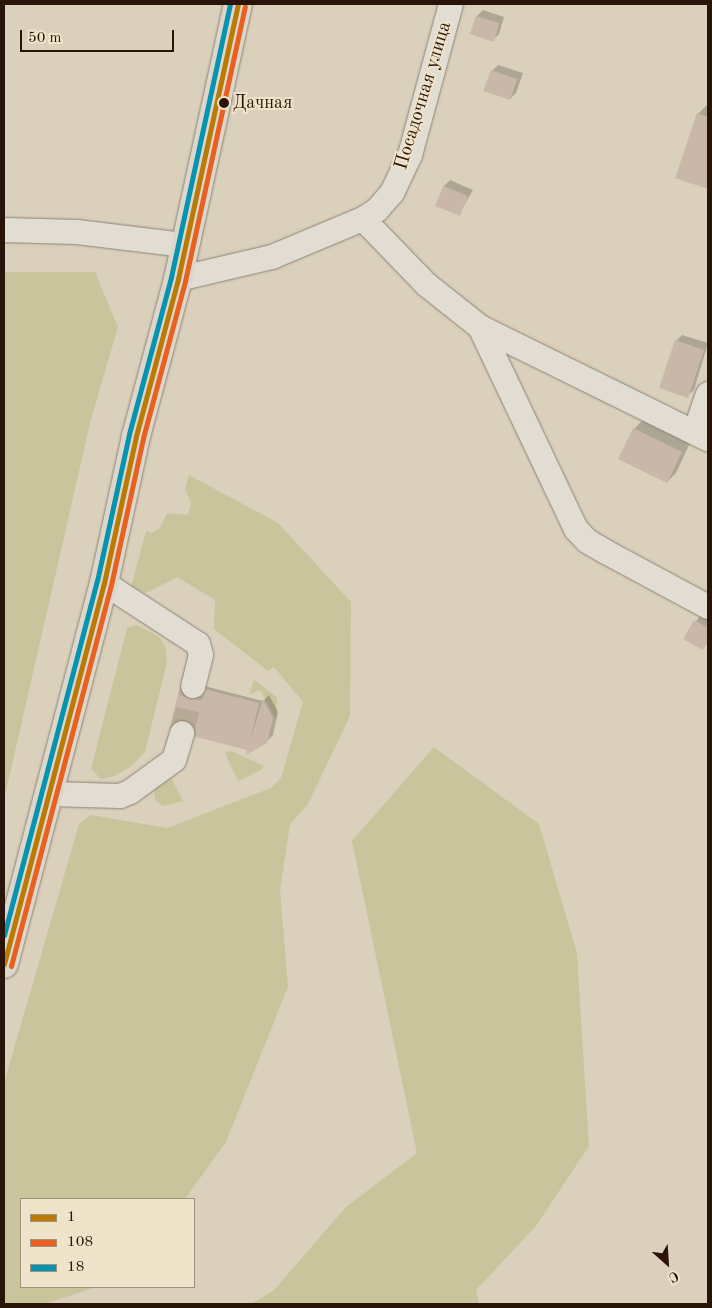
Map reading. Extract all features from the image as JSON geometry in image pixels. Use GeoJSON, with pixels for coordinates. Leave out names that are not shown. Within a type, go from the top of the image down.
{"type":"FeatureCollection","features":[{"type":"Feature","properties":{"kind":"main road"},"geometry":{"type":"LineString","coordinates":[[4,964],[51,794],[104,583],[136,436],[178,279],[238,4]]}},
{"type":"Feature","properties":{"kind":"street","name":"Посадочная улица"},"geometry":{"type":"LineString","coordinates":[[178,279],[272,257],[363,219],[392,193],[410,155],[451,4]]}},
{"type":"Feature","properties":{"kind":"street"},"geometry":{"type":"LineString","coordinates":[[363,219],[427,285],[480,327],[701,436],[708,394]]}},
{"type":"Feature","properties":{"kind":"street"},"geometry":{"type":"LineString","coordinates":[[4,230],[77,232],[185,245]]}},
{"type":"Feature","properties":{"kind":"street"},"geometry":{"type":"LineString","coordinates":[[480,327],[576,529],[587,541],[708,607]]}},
{"type":"Feature","properties":{"kind":"street"},"geometry":{"type":"LineString","coordinates":[[104,583],[198,644],[201,655],[193,686]]}},
{"type":"Feature","properties":{"kind":"street"},"geometry":{"type":"LineString","coordinates":[[51,794],[120,796],[130,792],[174,760],[182,733]]}},
{"type":"Feature","properties":{"kind":"shaded area"},"geometry":{"type":"Polygon","coordinates":[[[4,272],[95,272],[118,327],[91,419],[4,800],[4,272]]]}},
{"type":"Feature","properties":{"kind":"shaded area"},"geometry":{"type":"Polygon","coordinates":[[[189,475],[278,523],[351,602],[350,716],[308,804],[290,824],[280,890],[288,987],[226,1142],[186,1198],[20,1198],[20,1288],[93,1288],[45,1304],[4,1304],[4,1083],[79,824],[91,815],[167,828],[271,788],[281,778],[303,702],[274,667],[268,671],[214,629],[215,600],[177,577],[146,593],[131,587],[146,531],[152,533],[160,528],[167,513],[188,515],[191,503],[185,489],[189,475]]]}},
{"type":"Feature","properties":{"kind":"shaded area"},"geometry":{"type":"Polygon","coordinates":[[[137,625],[159,637],[165,646],[167,662],[145,752],[130,767],[114,776],[101,779],[91,769],[127,628],[137,625]]]}},
{"type":"Feature","properties":{"kind":"shaded area"},"geometry":{"type":"Polygon","coordinates":[[[254,680],[277,697],[276,720],[260,690],[249,695],[254,680]]]}},
{"type":"Feature","properties":{"kind":"shaded area"},"geometry":{"type":"Polygon","coordinates":[[[434,747],[539,824],[577,953],[589,1146],[536,1226],[476,1290],[479,1304],[251,1304],[274,1290],[346,1207],[417,1153],[352,841],[434,747]]]}},
{"type":"Feature","properties":{"kind":"shaded area"},"geometry":{"type":"Polygon","coordinates":[[[231,751],[264,766],[261,770],[238,781],[225,753],[231,751]]]}},
{"type":"Feature","properties":{"kind":"shaded area"},"geometry":{"type":"Polygon","coordinates":[[[170,775],[183,801],[163,806],[155,800],[154,788],[170,775]]]}},
{"type":"Feature","properties":{"kind":"building"},"geometry":{"type":"Polygon","coordinates":[[[476,16],[499,23],[494,42],[470,34],[476,16]]]}},
{"type":"Feature","properties":{"kind":"building"},"geometry":{"type":"Polygon","coordinates":[[[491,70],[517,79],[510,100],[483,91],[491,70]]]}},
{"type":"Feature","properties":{"kind":"building"},"geometry":{"type":"Polygon","coordinates":[[[697,113],[708,117],[708,189],[675,178],[697,113]]]}},
{"type":"Feature","properties":{"kind":"building"},"geometry":{"type":"Polygon","coordinates":[[[443,186],[468,196],[460,216],[435,206],[443,186]]]}},
{"type":"Feature","properties":{"kind":"building"},"geometry":{"type":"Polygon","coordinates":[[[675,340],[704,350],[688,398],[659,388],[675,340]]]}},
{"type":"Feature","properties":{"kind":"building"},"geometry":{"type":"Polygon","coordinates":[[[633,428],[682,452],[667,483],[618,459],[633,428]]]}},
{"type":"Feature","properties":{"kind":"building"},"geometry":{"type":"Polygon","coordinates":[[[694,620],[708,628],[708,640],[703,650],[683,639],[694,620]]]}},
{"type":"Feature","properties":{"kind":"building"},"geometry":{"type":"Polygon","coordinates":[[[181,683],[259,703],[250,741],[263,699],[273,718],[267,743],[246,755],[247,750],[169,730],[181,683]]]}},
{"type":"Feature","properties":{"kind":"tunnel"},"geometry":{"type":"LineString","coordinates":[[182,733],[193,686]]}},
{"type":"Feature","properties":{"kind":"transit line","name":"18"},"geometry":{"type":"LineString","coordinates":[[4,935],[97,581],[129,434],[171,277],[230,4]]}},
{"type":"Feature","properties":{"kind":"transit line","name":"1"},"geometry":{"type":"LineString","coordinates":[[4,964],[104,583],[136,436],[178,279],[238,4]]}},
{"type":"Feature","properties":{"kind":"transit line","name":"108"},"geometry":{"type":"LineString","coordinates":[[11,966],[111,585],[143,438],[185,281],[245,6]]}},
{"type":"Feature","properties":{"kind":"place","name":"Дачная"},"geometry":{"type":"Point","coordinates":[224,103]}}]}
